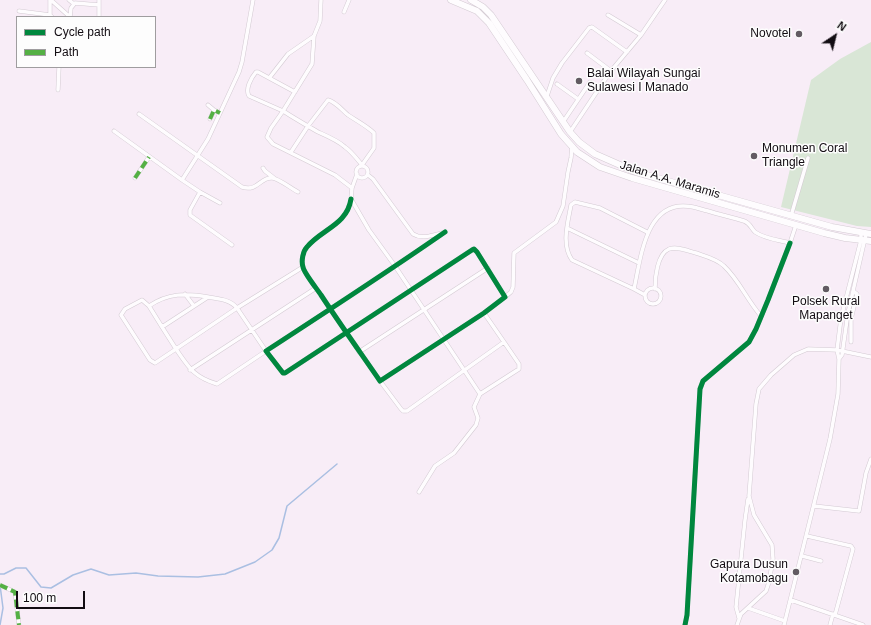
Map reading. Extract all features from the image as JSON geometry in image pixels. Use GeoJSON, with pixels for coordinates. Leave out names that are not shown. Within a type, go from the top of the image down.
{"type":"FeatureCollection","features":[{"type":"Feature","properties":{"kind":"highway"},"geometry":{"type":"LineString","coordinates":[[451,0],[477,11],[489,23],[572,147],[580,155],[608,170],[796,225],[845,238],[866,241]]}},
{"type":"Feature","properties":{"kind":"highway","name":"Jalan A.A. Maramis"},"geometry":{"type":"LineString","coordinates":[[471,0],[483,7],[491,15],[570,132],[579,142],[595,154],[629,169],[791,216],[866,234]]}},
{"type":"Feature","properties":{"kind":"street"},"geometry":{"type":"LineString","coordinates":[[19,11],[51,16],[50,0]]}},
{"type":"Feature","properties":{"kind":"street"},"geometry":{"type":"LineString","coordinates":[[50,0],[69,16]]}},
{"type":"Feature","properties":{"kind":"street"},"geometry":{"type":"LineString","coordinates":[[69,0],[74,4]]}},
{"type":"Feature","properties":{"kind":"street"},"geometry":{"type":"LineString","coordinates":[[182,180],[208,139],[241,68],[253,0]]}},
{"type":"Feature","properties":{"kind":"street"},"geometry":{"type":"LineString","coordinates":[[321,0],[320,21],[314,36],[312,64],[271,128],[267,137],[273,144],[335,175],[352,188]]}},
{"type":"Feature","properties":{"kind":"street"},"geometry":{"type":"LineString","coordinates":[[344,12],[349,0]]}},
{"type":"Feature","properties":{"kind":"street"},"geometry":{"type":"LineString","coordinates":[[570,132],[611,71],[641,35],[665,0]]}},
{"type":"Feature","properties":{"kind":"street"},"geometry":{"type":"LineString","coordinates":[[70,16],[70,8],[74,4],[99,2],[99,16]]}},
{"type":"Feature","properties":{"kind":"street"},"geometry":{"type":"LineString","coordinates":[[608,15],[641,35]]}},
{"type":"Feature","properties":{"kind":"street"},"geometry":{"type":"LineString","coordinates":[[547,96],[553,78],[562,63],[589,28],[592,28],[627,52]]}},
{"type":"Feature","properties":{"kind":"street"},"geometry":{"type":"LineString","coordinates":[[270,77],[287,55],[314,36]]}},
{"type":"Feature","properties":{"kind":"street"},"geometry":{"type":"LineString","coordinates":[[587,53],[611,71]]}},
{"type":"Feature","properties":{"kind":"street"},"geometry":{"type":"LineString","coordinates":[[58,90],[59,68]]}},
{"type":"Feature","properties":{"kind":"street"},"geometry":{"type":"LineString","coordinates":[[295,92],[261,72],[256,72],[249,84],[248,95],[283,111],[344,146],[350,150],[362,166],[366,166],[368,169],[368,175]]}},
{"type":"Feature","properties":{"kind":"street"},"geometry":{"type":"LineString","coordinates":[[563,122],[590,82]]}},
{"type":"Feature","properties":{"kind":"street"},"geometry":{"type":"LineString","coordinates":[[557,84],[578,99]]}},
{"type":"Feature","properties":{"kind":"street"},"geometry":{"type":"LineString","coordinates":[[290,152],[324,103],[328,100],[371,129],[374,133],[374,148],[362,166],[357,169],[347,212],[342,220],[306,247],[303,255],[303,267],[345,332],[401,409],[404,411],[504,342]]}},
{"type":"Feature","properties":{"kind":"street"},"geometry":{"type":"LineString","coordinates":[[208,105],[220,114]]}},
{"type":"Feature","properties":{"kind":"street"},"geometry":{"type":"LineString","coordinates":[[210,119],[214,110]]}},
{"type":"Feature","properties":{"kind":"street"},"geometry":{"type":"LineString","coordinates":[[139,114],[242,187],[250,189],[268,178],[274,178]]}},
{"type":"Feature","properties":{"kind":"street"},"geometry":{"type":"LineString","coordinates":[[114,131],[149,158],[200,192],[220,203]]}},
{"type":"Feature","properties":{"kind":"street"},"geometry":{"type":"LineString","coordinates":[[380,381],[442,339],[484,313],[511,292],[513,287],[514,253],[556,222],[563,206],[572,147]]}},
{"type":"Feature","properties":{"kind":"street"},"geometry":{"type":"LineString","coordinates":[[136,178],[149,158]]}},
{"type":"Feature","properties":{"kind":"street"},"geometry":{"type":"LineString","coordinates":[[791,216],[808,158]]}},
{"type":"Feature","properties":{"kind":"street"},"geometry":{"type":"LineString","coordinates":[[263,168],[274,178],[298,192]]}},
{"type":"Feature","properties":{"kind":"street"},"geometry":{"type":"LineString","coordinates":[[357,174],[361,178],[368,175]]}},
{"type":"Feature","properties":{"kind":"street"},"geometry":{"type":"LineString","coordinates":[[303,267],[237,308],[176,349],[155,363],[147,356],[121,315],[125,309],[142,300],[149,306],[176,349],[190,370],[196,375],[217,384],[445,232],[426,237],[418,237],[413,234],[374,179],[368,175]]}},
{"type":"Feature","properties":{"kind":"street"},"geometry":{"type":"LineString","coordinates":[[200,192],[190,210],[190,215],[232,245]]}},
{"type":"Feature","properties":{"kind":"street"},"geometry":{"type":"LineString","coordinates":[[351,199],[368,230],[395,266],[442,339],[480,394]]}},
{"type":"Feature","properties":{"kind":"street"},"geometry":{"type":"LineString","coordinates":[[645,295],[649,290],[655,289],[660,292],[661,296],[659,302],[650,304],[647,302],[645,295],[634,288],[572,260],[567,252],[566,241],[571,205],[575,202],[600,208],[648,232]]}},
{"type":"Feature","properties":{"kind":"street"},"geometry":{"type":"LineString","coordinates":[[634,288],[639,263],[648,232],[660,215],[675,207],[692,207],[738,219],[749,224],[755,232],[761,235],[790,242]]}},
{"type":"Feature","properties":{"kind":"street"},"geometry":{"type":"LineString","coordinates":[[738,219],[741,209]]}},
{"type":"Feature","properties":{"kind":"street"},"geometry":{"type":"LineString","coordinates":[[685,625],[687,615],[700,389],[703,381],[749,342],[756,329],[796,225]]}},
{"type":"Feature","properties":{"kind":"street"},"geometry":{"type":"LineString","coordinates":[[567,228],[639,263]]}},
{"type":"Feature","properties":{"kind":"street"},"geometry":{"type":"LineString","coordinates":[[839,359],[842,356],[852,291],[866,241],[866,234]]}},
{"type":"Feature","properties":{"kind":"street"},"geometry":{"type":"LineString","coordinates":[[748,608],[785,623],[814,506],[837,403],[839,359],[837,350],[843,311],[866,241]]}},
{"type":"Feature","properties":{"kind":"street"},"geometry":{"type":"LineString","coordinates":[[655,289],[657,267],[665,251],[676,248],[686,250],[710,258],[724,265],[751,305],[761,316]]}},
{"type":"Feature","properties":{"kind":"street"},"geometry":{"type":"LineString","coordinates":[[149,306],[165,297],[185,294],[221,299],[234,304],[281,372],[285,373],[345,332],[472,250],[475,250],[488,268],[505,297]]}},
{"type":"Feature","properties":{"kind":"street"},"geometry":{"type":"LineString","coordinates":[[359,352],[488,268]]}},
{"type":"Feature","properties":{"kind":"street"},"geometry":{"type":"LineString","coordinates":[[190,370],[316,288]]}},
{"type":"Feature","properties":{"kind":"street"},"geometry":{"type":"LineString","coordinates":[[851,342],[851,319],[857,294],[852,291]]}},
{"type":"Feature","properties":{"kind":"street"},"geometry":{"type":"LineString","coordinates":[[185,294],[194,306]]}},
{"type":"Feature","properties":{"kind":"street"},"geometry":{"type":"LineString","coordinates":[[162,327],[208,297]]}},
{"type":"Feature","properties":{"kind":"street"},"geometry":{"type":"LineString","coordinates":[[420,492],[435,466],[454,453],[476,424],[478,418],[474,407],[480,394],[519,369],[519,364],[484,313]]}},
{"type":"Feature","properties":{"kind":"street"},"geometry":{"type":"LineString","coordinates":[[739,618],[736,607],[749,496],[756,404],[759,389],[771,375],[794,355],[808,349],[837,350],[871,357]]}},
{"type":"Feature","properties":{"kind":"street"},"geometry":{"type":"LineString","coordinates":[[814,506],[859,511],[866,473],[871,459]]}},
{"type":"Feature","properties":{"kind":"street"},"geometry":{"type":"LineString","coordinates":[[737,625],[739,618],[766,591],[773,559],[772,545],[754,515],[749,496]]}},
{"type":"Feature","properties":{"kind":"street"},"geometry":{"type":"LineString","coordinates":[[806,536],[850,546],[853,549],[830,625]]}},
{"type":"Feature","properties":{"kind":"street"},"geometry":{"type":"LineString","coordinates":[[802,556],[821,561]]}},
{"type":"Feature","properties":{"kind":"street"},"geometry":{"type":"LineString","coordinates":[[0,585],[15,592],[19,625]]}},
{"type":"Feature","properties":{"kind":"street"},"geometry":{"type":"LineString","coordinates":[[791,600],[863,625]]}},
{"type":"Feature","properties":{"kind":"green space"},"geometry":{"type":"Polygon","coordinates":[[[871,42],[871,227],[857,226],[781,207],[811,80],[840,59],[871,42]]]}},
{"type":"Feature","properties":{"kind":"waterway"},"geometry":{"type":"LineString","coordinates":[[0,574],[4,574],[16,568],[26,568],[41,587],[51,588],[73,575],[91,569],[109,575],[136,573],[158,576],[198,577],[225,574],[255,562],[272,550],[279,538],[287,506],[337,464]]}},
{"type":"Feature","properties":{"kind":"waterway"},"geometry":{"type":"LineString","coordinates":[[0,585],[3,608],[0,625]]}},
{"type":"Feature","properties":{"kind":"marked path"},"geometry":{"type":"LineString","coordinates":[[210,119],[214,110],[220,113]]}},
{"type":"Feature","properties":{"kind":"marked path"},"geometry":{"type":"LineString","coordinates":[[135,178],[149,157]]}},
{"type":"Feature","properties":{"kind":"marked path"},"geometry":{"type":"LineString","coordinates":[[0,585],[15,592],[19,625]]}},
{"type":"Feature","properties":{"kind":"cycle path"},"geometry":{"type":"LineString","coordinates":[[351,199],[349,208],[345,215],[313,241],[304,251],[302,265],[308,277],[321,295],[328,306],[335,317],[343,327],[350,338],[380,381],[484,313],[505,297],[474,249],[472,250],[285,373],[283,373],[266,351],[311,322],[333,307],[445,232]]}},
{"type":"Feature","properties":{"kind":"cycle path"},"geometry":{"type":"LineString","coordinates":[[685,625],[687,615],[700,389],[703,381],[749,342],[756,329],[790,243]]}},
{"type":"Feature","properties":{"kind":"place","name":"Novotel"},"geometry":{"type":"Point","coordinates":[799,34]}},
{"type":"Feature","properties":{"kind":"place","name":"Balai Wilayah Sungai Sulawesi I Manado"},"geometry":{"type":"Point","coordinates":[579,81]}},
{"type":"Feature","properties":{"kind":"place","name":"Monumen Coral Triangle"},"geometry":{"type":"Point","coordinates":[754,156]}},
{"type":"Feature","properties":{"kind":"place","name":"Polsek Rural Mapanget"},"geometry":{"type":"Point","coordinates":[826,289]}},
{"type":"Feature","properties":{"kind":"place","name":"Gapura Dusun Kotamobagu"},"geometry":{"type":"Point","coordinates":[796,572]}}]}
